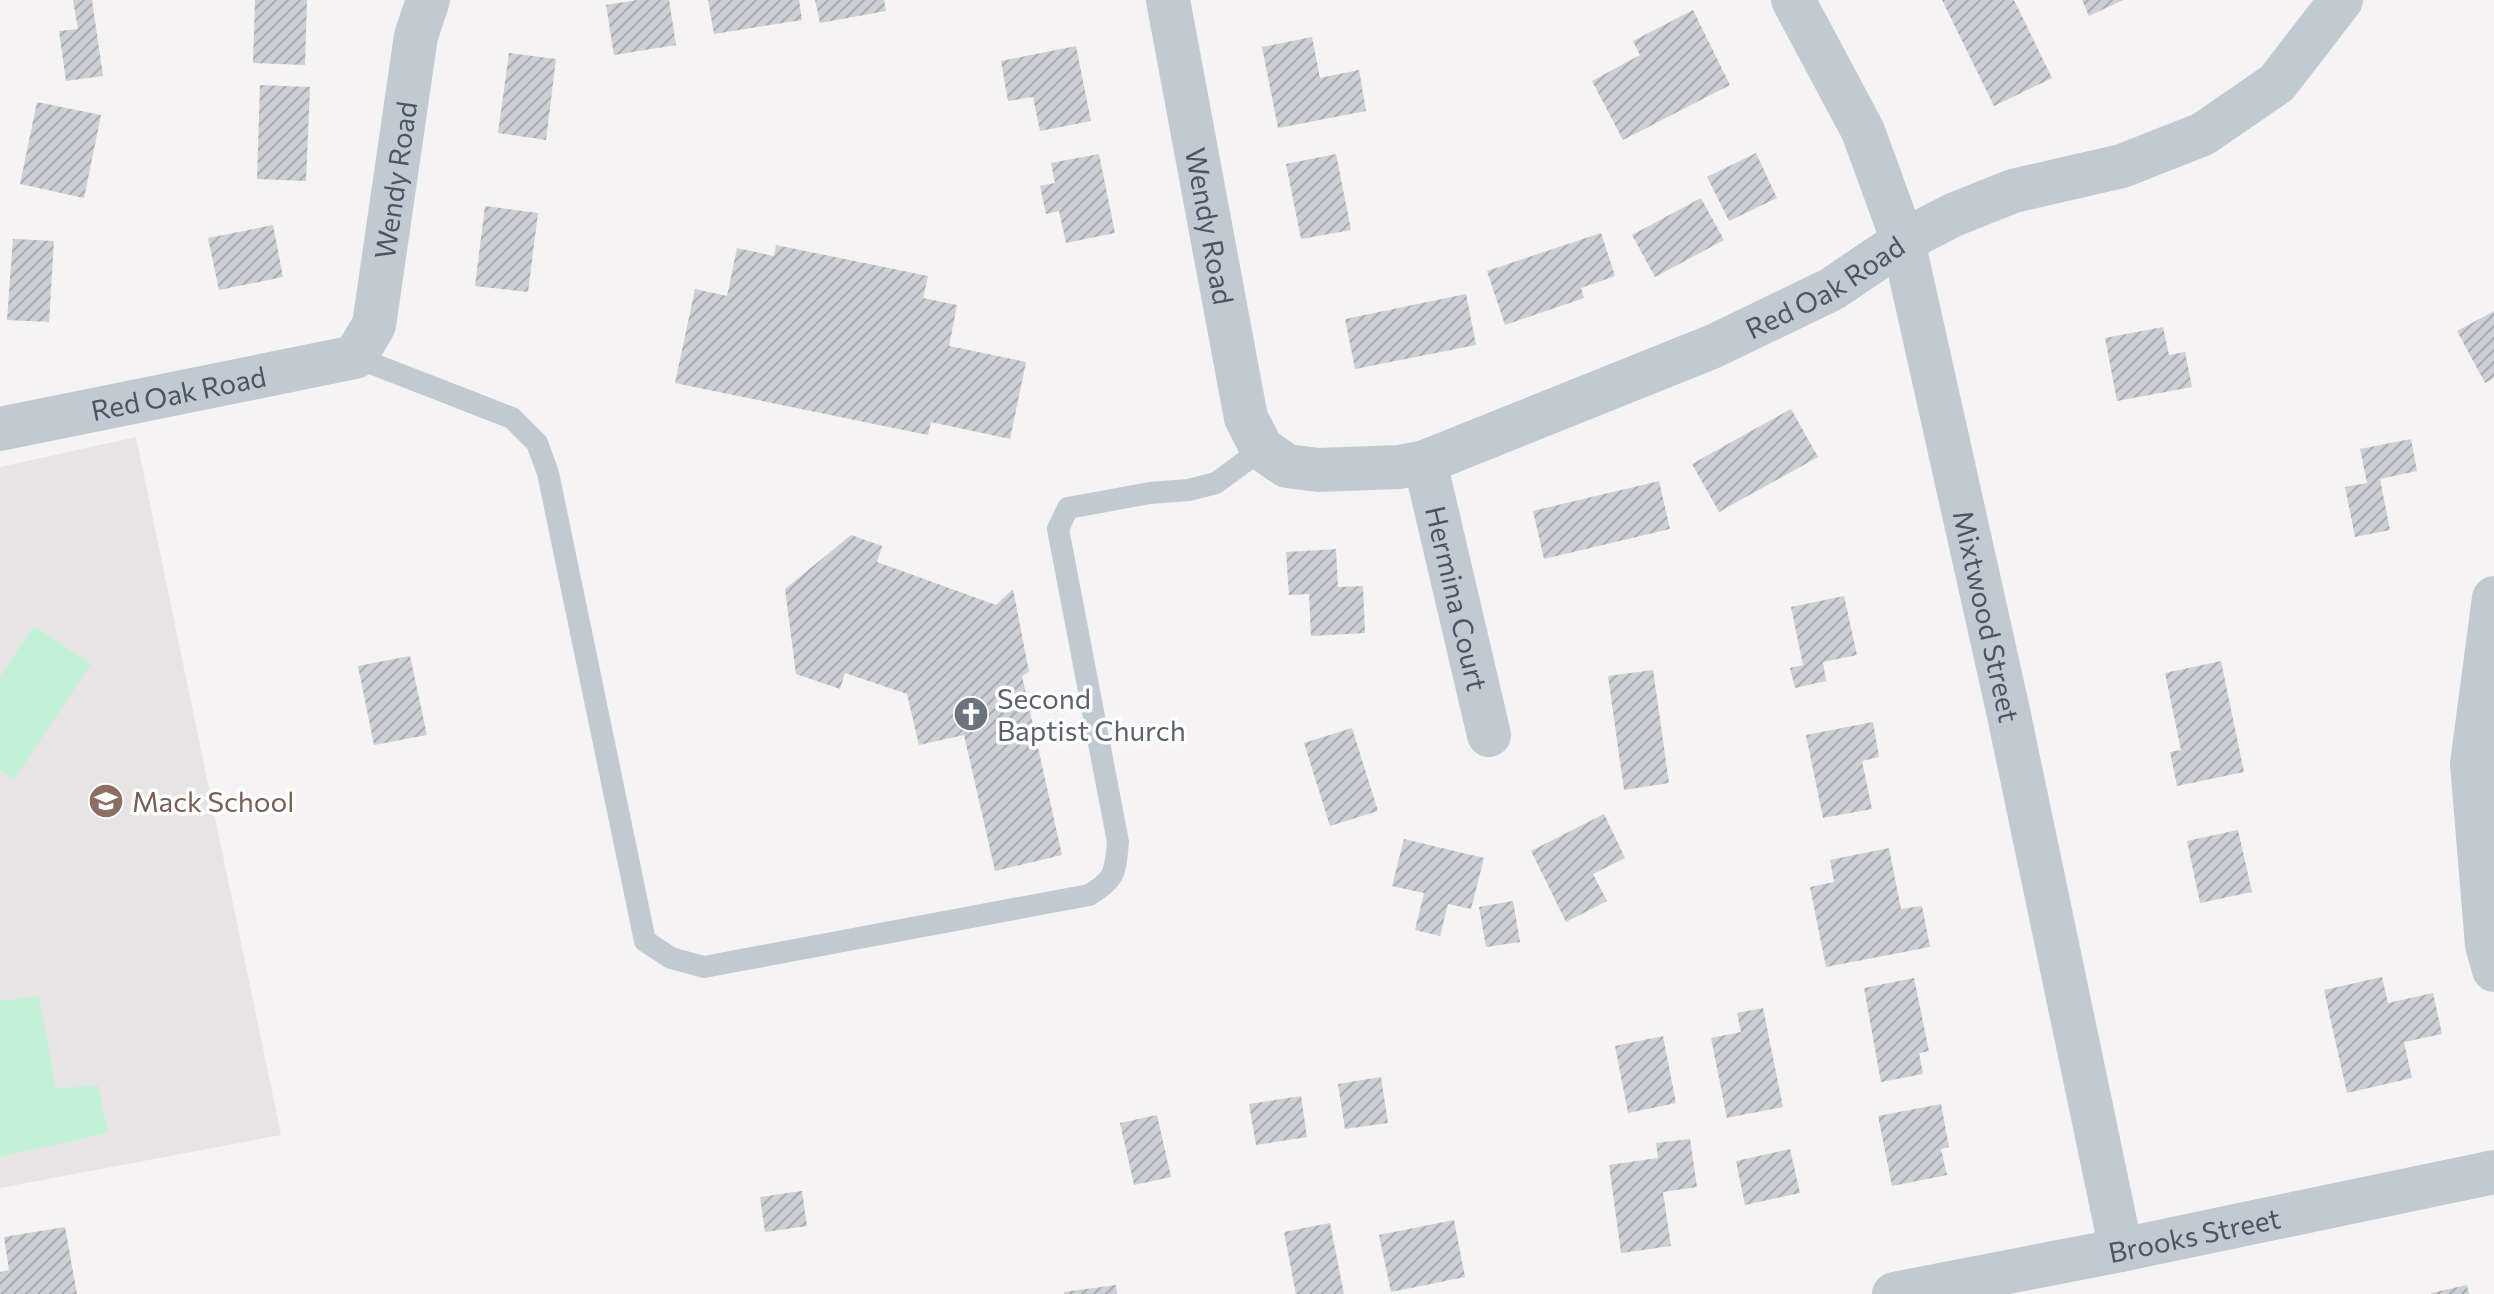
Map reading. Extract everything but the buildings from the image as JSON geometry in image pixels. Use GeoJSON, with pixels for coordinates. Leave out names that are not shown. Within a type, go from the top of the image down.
{"type":"FeatureCollection","features":[{"type":"Feature","properties":{"kind":"street","name":"Wendy Road"},"geometry":{"type":"LineString","coordinates":[[355,357],[374,325],[416,36],[428,0]]}},
{"type":"Feature","properties":{"kind":"street","name":"Wendy Road"},"geometry":{"type":"LineString","coordinates":[[1168,0],[1246,418],[1262,449]]}},
{"type":"Feature","properties":{"kind":"street","name":"Mixtwood Street"},"geometry":{"type":"LineString","coordinates":[[1793,0],[1863,131],[1903,241],[2007,706],[2121,1250]]}},
{"type":"Feature","properties":{"kind":"street","name":"Red Oak Road"},"geometry":{"type":"LineString","coordinates":[[1262,449],[1287,466],[1318,470],[1399,467],[1425,462],[1714,346],[1832,289],[1903,241],[1953,215],[2013,191],[2122,166],[2203,134],[2277,83],[2341,0]]}},
{"type":"Feature","properties":{"kind":"street","name":"Red Oak Road"},"geometry":{"type":"LineString","coordinates":[[0,429],[355,357]]}},
{"type":"Feature","properties":{"kind":"street","name":"Hermina Court"},"geometry":{"type":"LineString","coordinates":[[1425,462],[1489,735]]}},
{"type":"Feature","properties":{"kind":"street"},"geometry":{"type":"LineString","coordinates":[[2494,598],[2472,764],[2487,945],[2494,970]]}},
{"type":"Feature","properties":{"kind":"street","name":"Brooks Street"},"geometry":{"type":"LineString","coordinates":[[1894,1294],[2494,1172]]}},
{"type":"Feature","properties":{"kind":"lane"},"geometry":{"type":"LineString","coordinates":[[355,357],[512,418],[537,443],[551,488],[645,941],[671,958],[704,967],[1089,895],[1108,883],[1116,863],[1118,842],[1058,529],[1068,508],[1150,493],[1189,490],[1216,483],[1262,449]]}},
{"type":"Feature","properties":{"kind":"shaded area","name":"Mack School"},"geometry":{"type":"Polygon","coordinates":[[[136,437],[281,1135],[0,1188],[0,467],[136,437]]]}},
{"type":"Feature","properties":{"kind":"green space"},"geometry":{"type":"Polygon","coordinates":[[[34,626],[91,664],[14,779],[0,770],[0,677],[34,626]]]}},
{"type":"Feature","properties":{"kind":"green space"},"geometry":{"type":"Polygon","coordinates":[[[39,996],[56,1089],[98,1085],[108,1133],[0,1157],[0,1001],[39,996]]]}},
{"type":"Feature","properties":{"kind":"place","name":"Second Baptist Church"},"geometry":{"type":"Point","coordinates":[971,714]}},
{"type":"Feature","properties":{"kind":"place","name":"Mack School"},"geometry":{"type":"Point","coordinates":[106,801]}}]}
